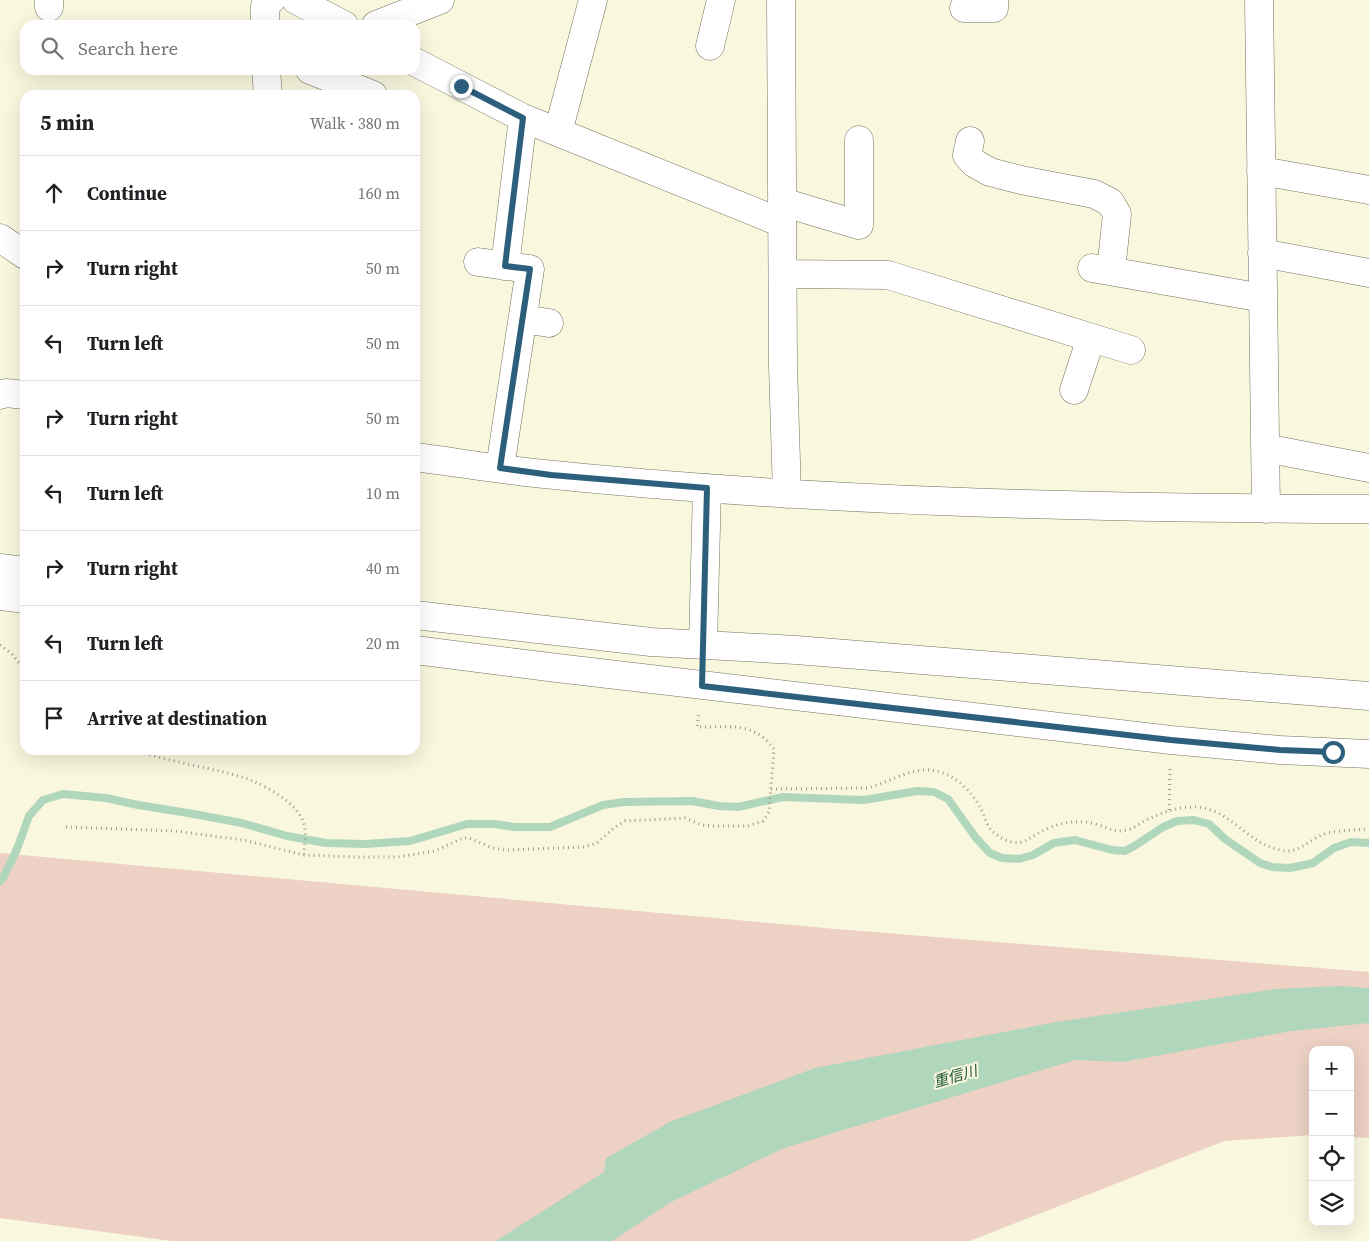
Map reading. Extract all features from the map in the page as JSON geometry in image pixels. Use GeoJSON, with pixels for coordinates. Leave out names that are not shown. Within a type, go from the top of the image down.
{"type":"FeatureCollection","features":[{"type":"Feature","properties":{"kind":"street"},"geometry":{"type":"LineString","coordinates":[[265,20],[265,6],[271,0]]}},
{"type":"Feature","properties":{"kind":"street"},"geometry":{"type":"LineString","coordinates":[[296,0],[334,20]]}},
{"type":"Feature","properties":{"kind":"street"},"geometry":{"type":"LineString","coordinates":[[389,20],[440,0]]}},
{"type":"Feature","properties":{"kind":"street"},"geometry":{"type":"LineString","coordinates":[[558,132],[593,0]]}},
{"type":"Feature","properties":{"kind":"street"},"geometry":{"type":"LineString","coordinates":[[710,46],[721,0]]}},
{"type":"Feature","properties":{"kind":"street"},"geometry":{"type":"LineString","coordinates":[[781,0],[783,366],[787,494]]}},
{"type":"Feature","properties":{"kind":"street"},"geometry":{"type":"LineString","coordinates":[[964,8],[994,8],[994,0]]}},
{"type":"Feature","properties":{"kind":"street"},"geometry":{"type":"LineString","coordinates":[[1259,0],[1266,509]]}},
{"type":"Feature","properties":{"kind":"street"},"geometry":{"type":"LineString","coordinates":[[420,65],[523,118],[558,132],[782,213],[859,225],[859,140]]}},
{"type":"Feature","properties":{"kind":"street"},"geometry":{"type":"LineString","coordinates":[[266,75],[268,90]]}},
{"type":"Feature","properties":{"kind":"street"},"geometry":{"type":"LineString","coordinates":[[328,75],[375,88]]}},
{"type":"Feature","properties":{"kind":"street"},"geometry":{"type":"LineString","coordinates":[[500,468],[536,321],[530,269],[492,264],[523,118]]}},
{"type":"Feature","properties":{"kind":"street"},"geometry":{"type":"LineString","coordinates":[[970,141],[967,155],[974,163],[990,172],[1094,194],[1110,202],[1117,214],[1102,269],[1263,298]]}},
{"type":"Feature","properties":{"kind":"street"},"geometry":{"type":"LineString","coordinates":[[1261,171],[1369,190]]}},
{"type":"Feature","properties":{"kind":"street"},"geometry":{"type":"LineString","coordinates":[[0,238],[20,252]]}},
{"type":"Feature","properties":{"kind":"street"},"geometry":{"type":"LineString","coordinates":[[1262,253],[1369,273]]}},
{"type":"Feature","properties":{"kind":"street"},"geometry":{"type":"LineString","coordinates":[[783,274],[888,275],[1131,350]]}},
{"type":"Feature","properties":{"kind":"street"},"geometry":{"type":"LineString","coordinates":[[1074,390],[1091,338]]}},
{"type":"Feature","properties":{"kind":"street"},"geometry":{"type":"LineString","coordinates":[[0,395],[6,393],[20,394]]}},
{"type":"Feature","properties":{"kind":"street"},"geometry":{"type":"LineString","coordinates":[[1265,448],[1369,468]]}},
{"type":"Feature","properties":{"kind":"street"},"geometry":{"type":"LineString","coordinates":[[420,458],[551,475],[787,494],[1073,505],[1369,510]]}},
{"type":"Feature","properties":{"kind":"street"},"geometry":{"type":"LineString","coordinates":[[703,645],[707,488]]}},
{"type":"Feature","properties":{"kind":"street"},"geometry":{"type":"LineString","coordinates":[[0,568],[20,570]]}},
{"type":"Feature","properties":{"kind":"street"},"geometry":{"type":"LineString","coordinates":[[0,596],[20,598]]}},
{"type":"Feature","properties":{"kind":"street"},"geometry":{"type":"LineString","coordinates":[[420,616],[651,642],[796,650],[1369,696]]}},
{"type":"Feature","properties":{"kind":"street"},"geometry":{"type":"LineString","coordinates":[[420,651],[702,686],[1171,740],[1280,750],[1369,754]]}},
{"type":"Feature","properties":{"kind":"path"},"geometry":{"type":"LineString","coordinates":[[0,645],[12,654],[20,664]]}},
{"type":"Feature","properties":{"kind":"path"},"geometry":{"type":"LineString","coordinates":[[66,827],[175,832],[243,840],[304,855],[397,857],[435,851],[463,838],[469,838],[492,848],[505,850],[584,848],[597,843],[625,821],[684,818],[702,825],[748,826],[763,821],[769,812],[774,749],[765,737],[740,727],[697,727],[702,686]]}},
{"type":"Feature","properties":{"kind":"path"},"geometry":{"type":"LineString","coordinates":[[1169,810],[1171,740]]}},
{"type":"Feature","properties":{"kind":"path"},"geometry":{"type":"LineString","coordinates":[[151,755],[253,781],[289,802],[304,824],[304,855]]}},
{"type":"Feature","properties":{"kind":"path"},"geometry":{"type":"LineString","coordinates":[[771,791],[868,788],[910,772],[935,770],[960,783],[971,793],[992,831],[1010,842],[1019,843],[1052,826],[1075,821],[1099,825],[1108,830],[1128,830],[1169,810],[1200,807],[1217,811],[1263,843],[1288,852],[1297,850],[1323,835],[1343,830],[1369,830]]}},
{"type":"Feature","properties":{"kind":"shaded area"},"geometry":{"type":"Polygon","coordinates":[[[0,853],[836,929],[1369,972],[1369,1138],[1354,1137],[1354,1046],[1309,1046],[1309,1135],[1224,1141],[970,1241],[172,1241],[0,1218],[0,853]]]}},
{"type":"Feature","properties":{"kind":"water","name":"重信川"},"geometry":{"type":"Polygon","coordinates":[[[1340,986],[1369,988],[1369,1023],[1291,1031],[1123,1062],[1075,1060],[784,1148],[671,1202],[612,1241],[496,1241],[604,1172],[606,1158],[672,1121],[815,1068],[1051,1023],[1275,989],[1340,986]]]}},
{"type":"Feature","properties":{"kind":"waterway"},"geometry":{"type":"LineString","coordinates":[[0,881],[17,849],[29,816],[43,800],[63,794],[106,798],[242,823],[287,836],[326,843],[365,844],[410,841],[467,824],[550,827],[603,805],[624,802],[692,801],[738,807],[783,797],[864,800],[917,791],[934,792],[948,799],[976,838],[990,853],[1002,858],[1019,859],[1033,855],[1054,843],[1075,840],[1112,850],[1125,851],[1163,827],[1177,821],[1194,820],[1209,824],[1225,839],[1260,863],[1272,867],[1290,868],[1313,863],[1334,848],[1351,842],[1369,843]]}},
{"type":"Feature","properties":{"kind":"route"},"geometry":{"type":"LineString","coordinates":[[461,86],[523,118],[505,266],[530,269],[500,468],[551,475],[707,488],[702,686],[1171,740],[1280,750],[1333,752]]}}]}
